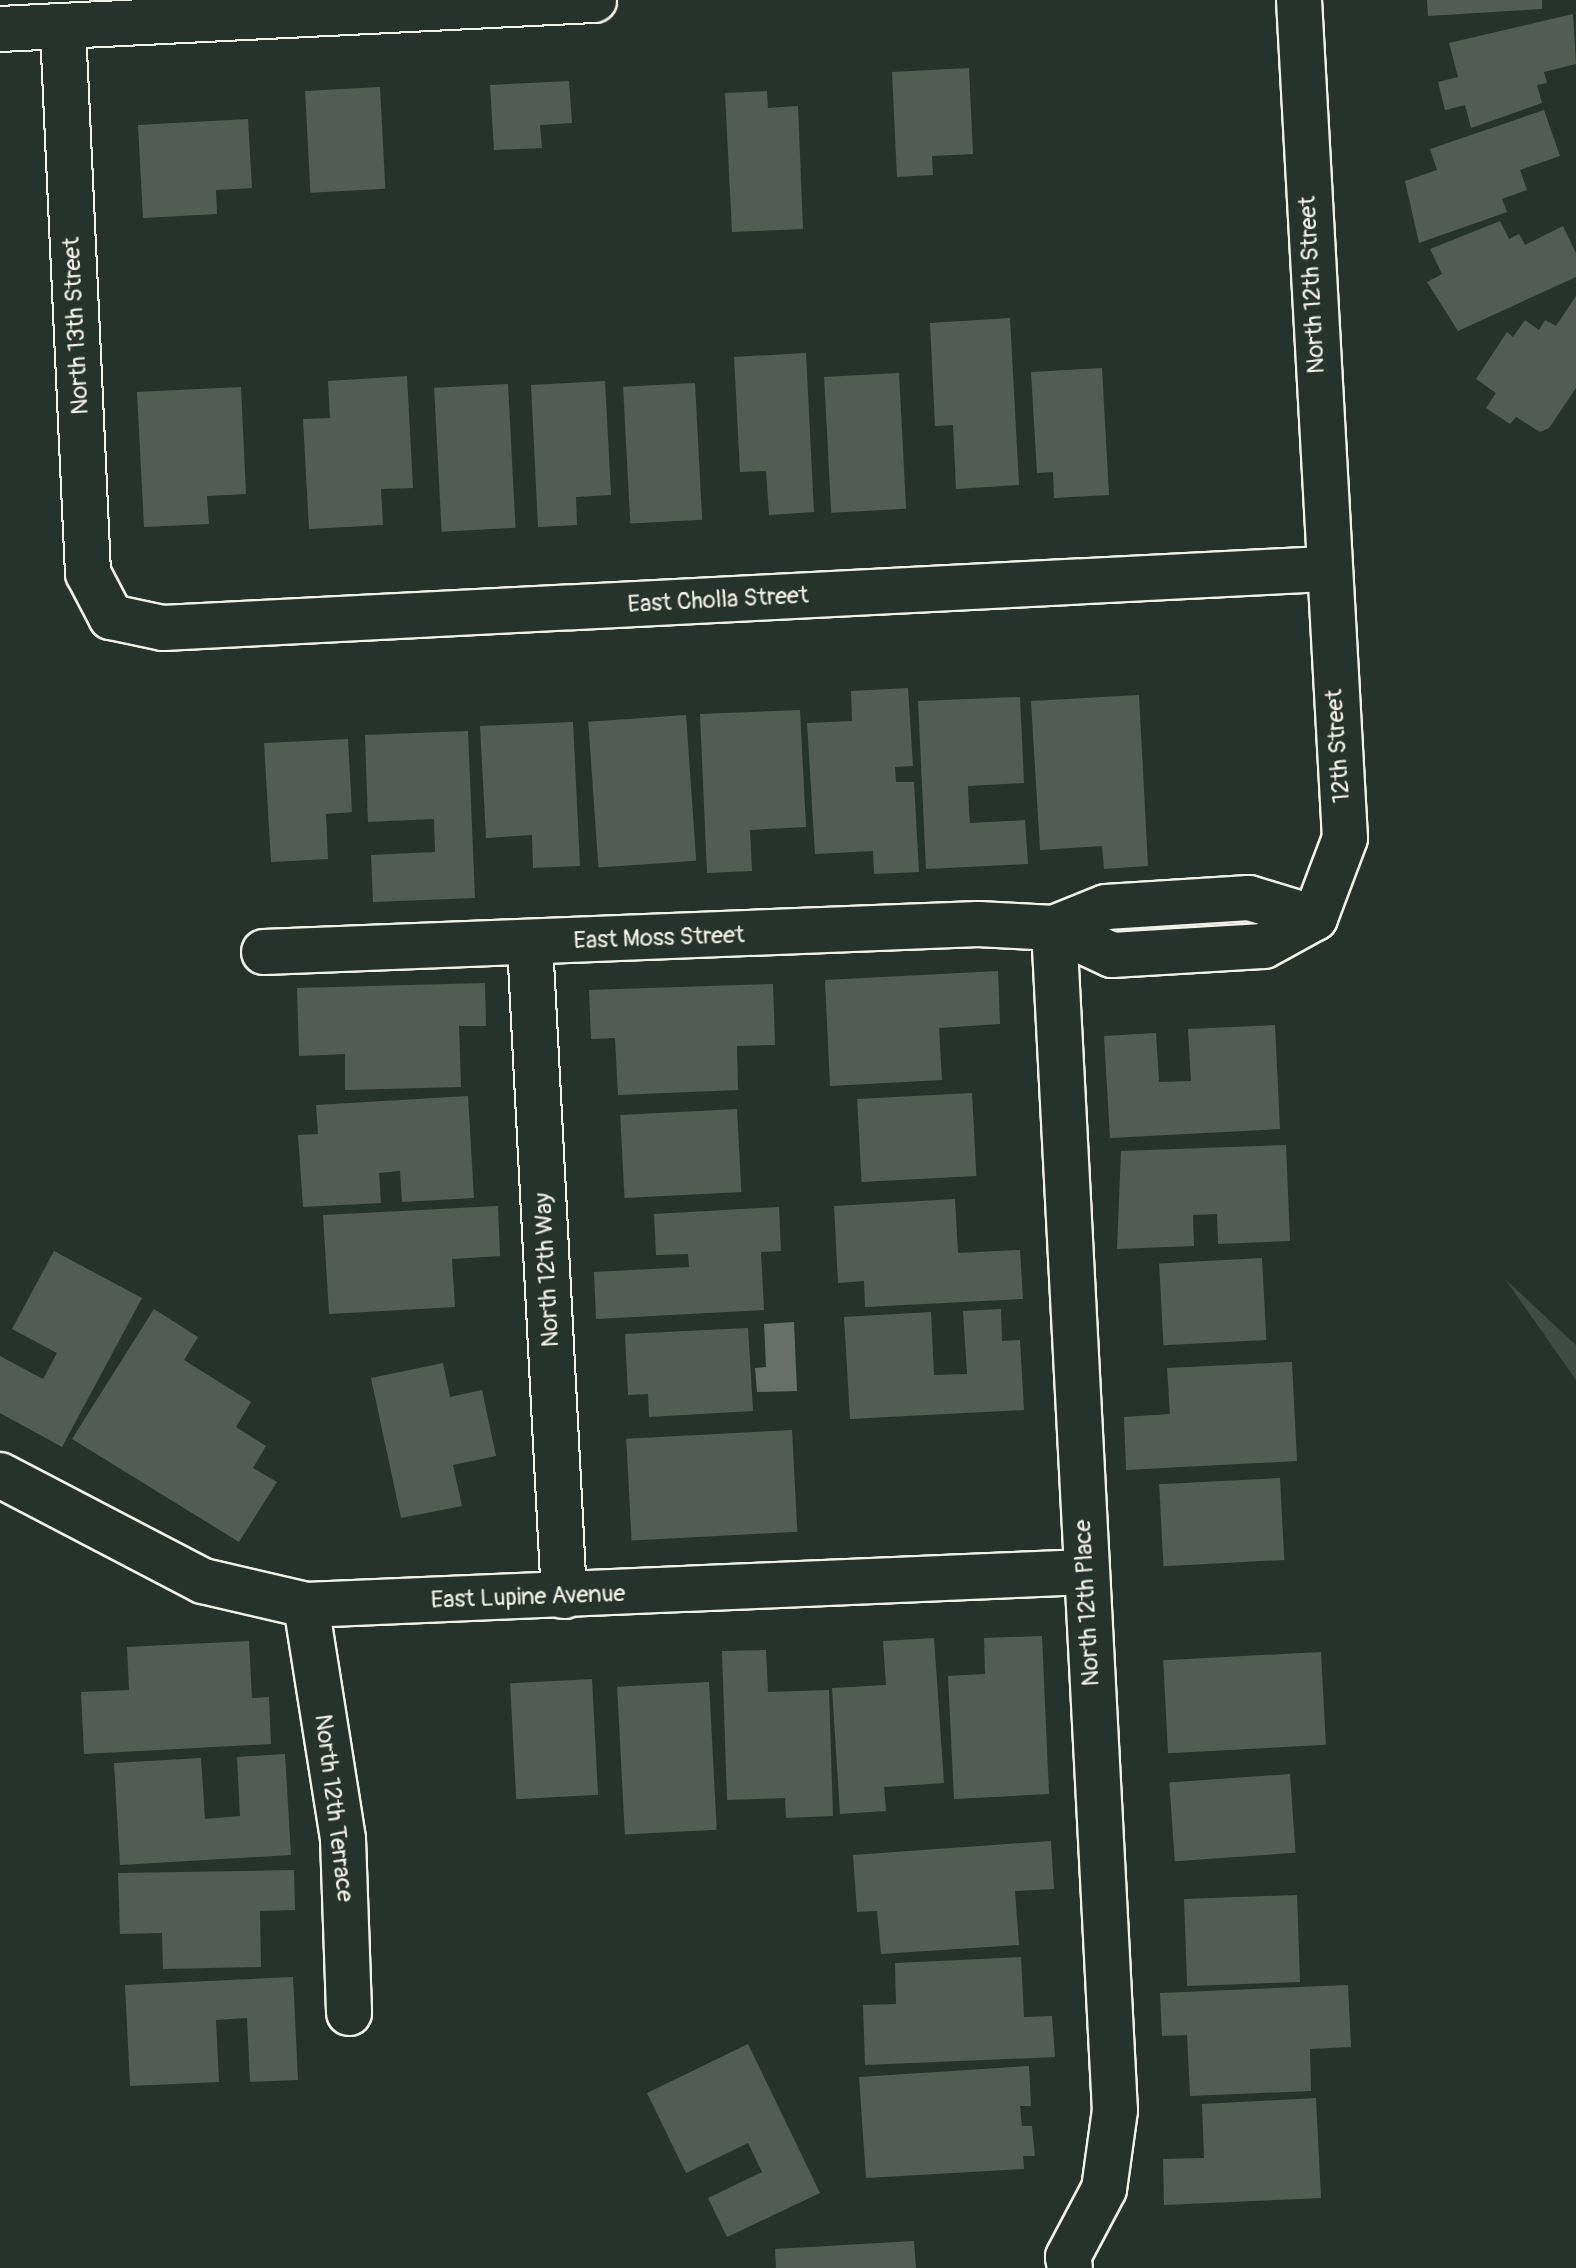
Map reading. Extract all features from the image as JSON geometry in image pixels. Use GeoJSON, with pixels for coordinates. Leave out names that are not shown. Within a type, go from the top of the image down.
{"type":"FeatureCollection","features":[{"type":"Feature","properties":{"kind":"street"},"geometry":{"type":"LineString","coordinates":[[0,29],[63,29],[594,0]]}},
{"type":"Feature","properties":{"kind":"street","name":"North 12th Street"},"geometry":{"type":"LineString","coordinates":[[1299,0],[1325,569]]}},
{"type":"Feature","properties":{"kind":"street","name":"North 13th Street"},"geometry":{"type":"LineString","coordinates":[[63,29],[88,573],[111,617]]}},
{"type":"Feature","properties":{"kind":"street","name":"East Cholla Street"},"geometry":{"type":"LineString","coordinates":[[111,617],[163,628],[1325,569]]}},
{"type":"Feature","properties":{"kind":"street","name":"12th Street"},"geometry":{"type":"LineString","coordinates":[[1315,918],[1345,838],[1325,569]]}},
{"type":"Feature","properties":{"kind":"street","name":"East Moss Street"},"geometry":{"type":"LineString","coordinates":[[264,952],[978,924],[1054,928],[1112,955],[1264,946],[1315,918]]}},
{"type":"Feature","properties":{"kind":"street","name":"North 12th Place"},"geometry":{"type":"LineString","coordinates":[[1054,928],[1115,2110],[1104,2189],[1068,2257],[1070,2268]]}},
{"type":"Feature","properties":{"kind":"street","name":"North 12th Way"},"geometry":{"type":"LineString","coordinates":[[530,943],[564,1596]]}},
{"type":"Feature","properties":{"kind":"street","name":"East Lupine Avenue"},"geometry":{"type":"LineString","coordinates":[[0,1475],[203,1581],[306,1605],[1085,1572]]}},
{"type":"Feature","properties":{"kind":"street","name":"North 12th Terrace"},"geometry":{"type":"LineString","coordinates":[[306,1605],[343,1839],[349,2013]]}},
{"type":"Feature","properties":{"kind":"shaded area"},"geometry":{"type":"Polygon","coordinates":[[[1505,1279],[1576,1345],[1576,1380],[1505,1279]]]}},
{"type":"Feature","properties":{"kind":"shaded area"},"geometry":{"type":"Polygon","coordinates":[[[794,1322],[797,1391],[757,1392],[755,1368],[766,1367],[764,1324],[794,1322]]]}},
{"type":"Feature","properties":{"kind":"building"},"geometry":{"type":"Polygon","coordinates":[[[1427,0],[1542,0],[1542,9],[1428,16],[1427,0]]]}},
{"type":"Feature","properties":{"kind":"building"},"geometry":{"type":"Polygon","coordinates":[[[1573,14],[1576,64],[1544,72],[1547,83],[1537,85],[1542,103],[1471,128],[1465,105],[1445,110],[1438,82],[1458,77],[1449,43],[1573,14]]]}},
{"type":"Feature","properties":{"kind":"building"},"geometry":{"type":"Polygon","coordinates":[[[969,68],[973,154],[932,156],[933,175],[897,177],[892,72],[969,68]]]}},
{"type":"Feature","properties":{"kind":"building"},"geometry":{"type":"Polygon","coordinates":[[[569,81],[572,123],[540,125],[542,148],[494,150],[490,85],[569,81]]]}},
{"type":"Feature","properties":{"kind":"building"},"geometry":{"type":"Polygon","coordinates":[[[380,87],[385,189],[310,193],[305,91],[380,87]]]}},
{"type":"Feature","properties":{"kind":"building"},"geometry":{"type":"Polygon","coordinates":[[[767,91],[768,108],[798,106],[803,229],[732,232],[725,93],[767,91]]]}},
{"type":"Feature","properties":{"kind":"building"},"geometry":{"type":"Polygon","coordinates":[[[1544,110],[1560,156],[1520,170],[1527,190],[1502,199],[1507,212],[1419,243],[1405,181],[1437,170],[1430,149],[1544,110]]]}},
{"type":"Feature","properties":{"kind":"building"},"geometry":{"type":"Polygon","coordinates":[[[248,119],[252,188],[216,190],[217,214],[143,218],[138,125],[248,119]]]}},
{"type":"Feature","properties":{"kind":"building"},"geometry":{"type":"Polygon","coordinates":[[[1500,221],[1509,239],[1519,234],[1525,245],[1563,226],[1576,253],[1576,277],[1458,331],[1427,282],[1442,274],[1430,249],[1500,221]]]}},
{"type":"Feature","properties":{"kind":"building"},"geometry":{"type":"Polygon","coordinates":[[[1576,296],[1576,388],[1549,428],[1540,432],[1516,417],[1510,424],[1486,408],[1496,393],[1476,379],[1507,332],[1513,337],[1525,320],[1539,330],[1545,320],[1556,326],[1576,296]]]}},
{"type":"Feature","properties":{"kind":"building"},"geometry":{"type":"Polygon","coordinates":[[[1010,318],[1019,485],[956,489],[953,425],[935,426],[930,323],[1010,318]]]}},
{"type":"Feature","properties":{"kind":"building"},"geometry":{"type":"Polygon","coordinates":[[[806,353],[814,512],[769,515],[766,471],[740,472],[734,357],[806,353]]]}},
{"type":"Feature","properties":{"kind":"building"},"geometry":{"type":"Polygon","coordinates":[[[1102,368],[1109,495],[1054,498],[1053,472],[1037,473],[1031,372],[1102,368]]]}},
{"type":"Feature","properties":{"kind":"building"},"geometry":{"type":"Polygon","coordinates":[[[899,373],[906,509],[831,513],[824,377],[899,373]]]}},
{"type":"Feature","properties":{"kind":"building"},"geometry":{"type":"Polygon","coordinates":[[[407,376],[413,488],[381,489],[383,525],[309,529],[303,419],[330,418],[328,381],[407,376]]]}},
{"type":"Feature","properties":{"kind":"building"},"geometry":{"type":"Polygon","coordinates":[[[605,381],[611,495],[576,497],[577,525],[538,527],[531,385],[605,381]]]}},
{"type":"Feature","properties":{"kind":"building"},"geometry":{"type":"Polygon","coordinates":[[[695,383],[702,520],[630,524],[623,387],[695,383]]]}},
{"type":"Feature","properties":{"kind":"building"},"geometry":{"type":"Polygon","coordinates":[[[508,384],[516,528],[442,532],[434,388],[508,384]]]}},
{"type":"Feature","properties":{"kind":"building"},"geometry":{"type":"Polygon","coordinates":[[[241,387],[246,494],[207,496],[209,524],[144,527],[137,392],[241,387]]]}},
{"type":"Feature","properties":{"kind":"building"},"geometry":{"type":"Polygon","coordinates":[[[908,688],[913,766],[895,767],[896,782],[914,782],[919,872],[874,874],[873,851],[815,854],[807,723],[852,721],[851,691],[908,688]]]}},
{"type":"Feature","properties":{"kind":"building"},"geometry":{"type":"Polygon","coordinates":[[[1139,695],[1148,866],[1104,869],[1102,846],[1040,850],[1031,701],[1139,695]]]}},
{"type":"Feature","properties":{"kind":"building"},"geometry":{"type":"Polygon","coordinates":[[[1020,697],[1024,783],[968,786],[969,811],[970,823],[1025,820],[1028,864],[926,869],[918,701],[1020,697]]]}},
{"type":"Feature","properties":{"kind":"building"},"geometry":{"type":"Polygon","coordinates":[[[800,710],[806,827],[750,830],[752,871],[707,873],[700,714],[800,710]]]}},
{"type":"Feature","properties":{"kind":"building"},"geometry":{"type":"Polygon","coordinates":[[[686,715],[696,861],[598,867],[588,722],[686,715]]]}},
{"type":"Feature","properties":{"kind":"building"},"geometry":{"type":"Polygon","coordinates":[[[573,722],[580,866],[533,868],[532,835],[486,838],[480,726],[573,722]]]}},
{"type":"Feature","properties":{"kind":"building"},"geometry":{"type":"Polygon","coordinates":[[[468,731],[475,898],[373,902],[371,855],[435,852],[434,819],[368,822],[365,735],[468,731]]]}},
{"type":"Feature","properties":{"kind":"building"},"geometry":{"type":"Polygon","coordinates":[[[348,739],[352,812],[326,814],[328,859],[271,862],[264,743],[348,739]]]}},
{"type":"Feature","properties":{"kind":"building"},"geometry":{"type":"Polygon","coordinates":[[[998,971],[1000,1024],[939,1028],[942,1080],[830,1086],[825,980],[998,971]]]}},
{"type":"Feature","properties":{"kind":"building"},"geometry":{"type":"Polygon","coordinates":[[[485,983],[486,1026],[459,1026],[461,1087],[345,1090],[345,1054],[299,1056],[297,988],[485,983]]]}},
{"type":"Feature","properties":{"kind":"building"},"geometry":{"type":"Polygon","coordinates":[[[773,984],[775,1045],[737,1046],[738,1090],[618,1095],[615,1038],[591,1039],[589,990],[773,984]]]}},
{"type":"Feature","properties":{"kind":"building"},"geometry":{"type":"Polygon","coordinates":[[[1275,1025],[1280,1129],[1110,1138],[1104,1036],[1156,1033],[1159,1082],[1191,1081],[1188,1029],[1275,1025]]]}},
{"type":"Feature","properties":{"kind":"building"},"geometry":{"type":"Polygon","coordinates":[[[972,1093],[976,1176],[862,1182],[857,1099],[972,1093]]]}},
{"type":"Feature","properties":{"kind":"building"},"geometry":{"type":"Polygon","coordinates":[[[468,1096],[474,1198],[402,1202],[400,1171],[379,1173],[381,1203],[303,1207],[298,1135],[318,1134],[316,1105],[468,1096]]]}},
{"type":"Feature","properties":{"kind":"building"},"geometry":{"type":"Polygon","coordinates":[[[737,1109],[741,1192],[625,1198],[620,1115],[737,1109]]]}},
{"type":"Feature","properties":{"kind":"building"},"geometry":{"type":"Polygon","coordinates":[[[1286,1145],[1290,1241],[1218,1244],[1217,1214],[1193,1215],[1194,1246],[1117,1249],[1121,1151],[1286,1145]]]}},
{"type":"Feature","properties":{"kind":"building"},"geometry":{"type":"Polygon","coordinates":[[[955,1199],[958,1253],[1020,1250],[1023,1299],[865,1307],[864,1281],[838,1283],[834,1206],[955,1199]]]}},
{"type":"Feature","properties":{"kind":"building"},"geometry":{"type":"Polygon","coordinates":[[[498,1206],[500,1256],[452,1259],[455,1307],[329,1314],[323,1215],[498,1206]]]}},
{"type":"Feature","properties":{"kind":"building"},"geometry":{"type":"Polygon","coordinates":[[[779,1207],[781,1251],[761,1252],[764,1310],[596,1319],[594,1272],[689,1267],[688,1254],[656,1255],[654,1214],[779,1207]]]}},
{"type":"Feature","properties":{"kind":"building"},"geometry":{"type":"Polygon","coordinates":[[[54,1251],[142,1298],[62,1447],[0,1413],[0,1356],[43,1379],[57,1353],[12,1329],[54,1251]]]}},
{"type":"Feature","properties":{"kind":"building"},"geometry":{"type":"Polygon","coordinates":[[[1262,1258],[1266,1340],[1163,1345],[1159,1263],[1262,1258]]]}},
{"type":"Feature","properties":{"kind":"building"},"geometry":{"type":"Polygon","coordinates":[[[154,1309],[198,1337],[184,1360],[251,1402],[236,1427],[266,1446],[253,1468],[277,1482],[239,1542],[72,1439],[154,1309]]]}},
{"type":"Feature","properties":{"kind":"building"},"geometry":{"type":"Polygon","coordinates":[[[1001,1309],[1002,1341],[1020,1340],[1024,1410],[850,1419],[844,1317],[931,1312],[934,1375],[967,1374],[963,1311],[1001,1309]]]}},
{"type":"Feature","properties":{"kind":"building"},"geometry":{"type":"Polygon","coordinates":[[[748,1328],[753,1411],[649,1417],[648,1394],[628,1395],[625,1334],[748,1328]]]}},
{"type":"Feature","properties":{"kind":"building"},"geometry":{"type":"Polygon","coordinates":[[[1292,1362],[1297,1461],[1126,1470],[1124,1417],[1170,1414],[1167,1368],[1292,1362]]]}},
{"type":"Feature","properties":{"kind":"building"},"geometry":{"type":"Polygon","coordinates":[[[443,1363],[450,1397],[482,1390],[496,1456],[453,1465],[462,1506],[401,1518],[371,1378],[443,1363]]]}},
{"type":"Feature","properties":{"kind":"building"},"geometry":{"type":"Polygon","coordinates":[[[792,1430],[797,1532],[632,1541],[626,1439],[792,1430]]]}},
{"type":"Feature","properties":{"kind":"building"},"geometry":{"type":"Polygon","coordinates":[[[1280,1478],[1284,1560],[1163,1566],[1159,1484],[1280,1478]]]}},
{"type":"Feature","properties":{"kind":"building"},"geometry":{"type":"Polygon","coordinates":[[[1042,1636],[1049,1794],[954,1799],[948,1676],[985,1674],[984,1638],[1042,1636]]]}},
{"type":"Feature","properties":{"kind":"building"},"geometry":{"type":"Polygon","coordinates":[[[934,1638],[944,1783],[884,1787],[886,1811],[840,1814],[832,1688],[886,1685],[883,1641],[934,1638]]]}},
{"type":"Feature","properties":{"kind":"building"},"geometry":{"type":"Polygon","coordinates":[[[249,1641],[252,1698],[269,1697],[271,1744],[84,1754],[81,1692],[129,1690],[127,1647],[249,1641]]]}},
{"type":"Feature","properties":{"kind":"building"},"geometry":{"type":"Polygon","coordinates":[[[766,1650],[768,1692],[829,1690],[833,1816],[786,1818],[785,1798],[727,1800],[722,1651],[766,1650]]]}},
{"type":"Feature","properties":{"kind":"building"},"geometry":{"type":"Polygon","coordinates":[[[1321,1652],[1326,1745],[1168,1753],[1163,1660],[1321,1652]]]}},
{"type":"Feature","properties":{"kind":"building"},"geometry":{"type":"Polygon","coordinates":[[[592,1679],[598,1795],[516,1799],[510,1683],[592,1679]]]}},
{"type":"Feature","properties":{"kind":"building"},"geometry":{"type":"Polygon","coordinates":[[[709,1682],[717,1830],[625,1835],[617,1687],[709,1682]]]}},
{"type":"Feature","properties":{"kind":"building"},"geometry":{"type":"Polygon","coordinates":[[[285,1754],[291,1855],[120,1865],[114,1763],[201,1758],[205,1819],[240,1816],[237,1757],[285,1754]]]}},
{"type":"Feature","properties":{"kind":"building"},"geometry":{"type":"Polygon","coordinates":[[[1290,1774],[1296,1853],[1175,1861],[1169,1782],[1290,1774]]]}},
{"type":"Feature","properties":{"kind":"building"},"geometry":{"type":"Polygon","coordinates":[[[1051,1841],[1054,1889],[1015,1891],[1019,1945],[881,1954],[877,1911],[857,1912],[853,1855],[1051,1841]]]}},
{"type":"Feature","properties":{"kind":"building"},"geometry":{"type":"Polygon","coordinates":[[[294,1870],[295,1910],[260,1911],[261,1967],[163,1969],[162,1933],[120,1934],[118,1873],[294,1870]]]}},
{"type":"Feature","properties":{"kind":"building"},"geometry":{"type":"Polygon","coordinates":[[[1297,1895],[1300,1982],[1187,1986],[1184,1899],[1297,1895]]]}},
{"type":"Feature","properties":{"kind":"building"},"geometry":{"type":"Polygon","coordinates":[[[1021,1957],[1024,2017],[1052,2016],[1055,2057],[865,2065],[863,2005],[896,2004],[895,1963],[1021,1957]]]}},
{"type":"Feature","properties":{"kind":"building"},"geometry":{"type":"Polygon","coordinates":[[[293,1977],[298,2080],[250,2082],[247,2018],[216,2020],[219,2082],[130,2086],[125,1985],[293,1977]]]}},
{"type":"Feature","properties":{"kind":"building"},"geometry":{"type":"Polygon","coordinates":[[[1348,1985],[1351,2047],[1310,2049],[1311,2091],[1190,2096],[1187,2035],[1162,2036],[1160,1993],[1348,1985]]]}},
{"type":"Feature","properties":{"kind":"building"},"geometry":{"type":"Polygon","coordinates":[[[748,2044],[820,2193],[727,2237],[708,2198],[762,2172],[748,2143],[686,2173],[647,2093],[748,2044]]]}},
{"type":"Feature","properties":{"kind":"building"},"geometry":{"type":"Polygon","coordinates":[[[1029,2066],[1031,2106],[1020,2106],[1022,2126],[1032,2126],[1035,2156],[1023,2156],[1024,2169],[866,2178],[859,2077],[1029,2066]]]}},
{"type":"Feature","properties":{"kind":"building"},"geometry":{"type":"Polygon","coordinates":[[[1316,2098],[1321,2198],[1164,2205],[1163,2159],[1204,2158],[1202,2104],[1316,2098]]]}},
{"type":"Feature","properties":{"kind":"building"},"geometry":{"type":"Polygon","coordinates":[[[914,2241],[916,2268],[776,2268],[775,2249],[914,2241]]]}}]}
